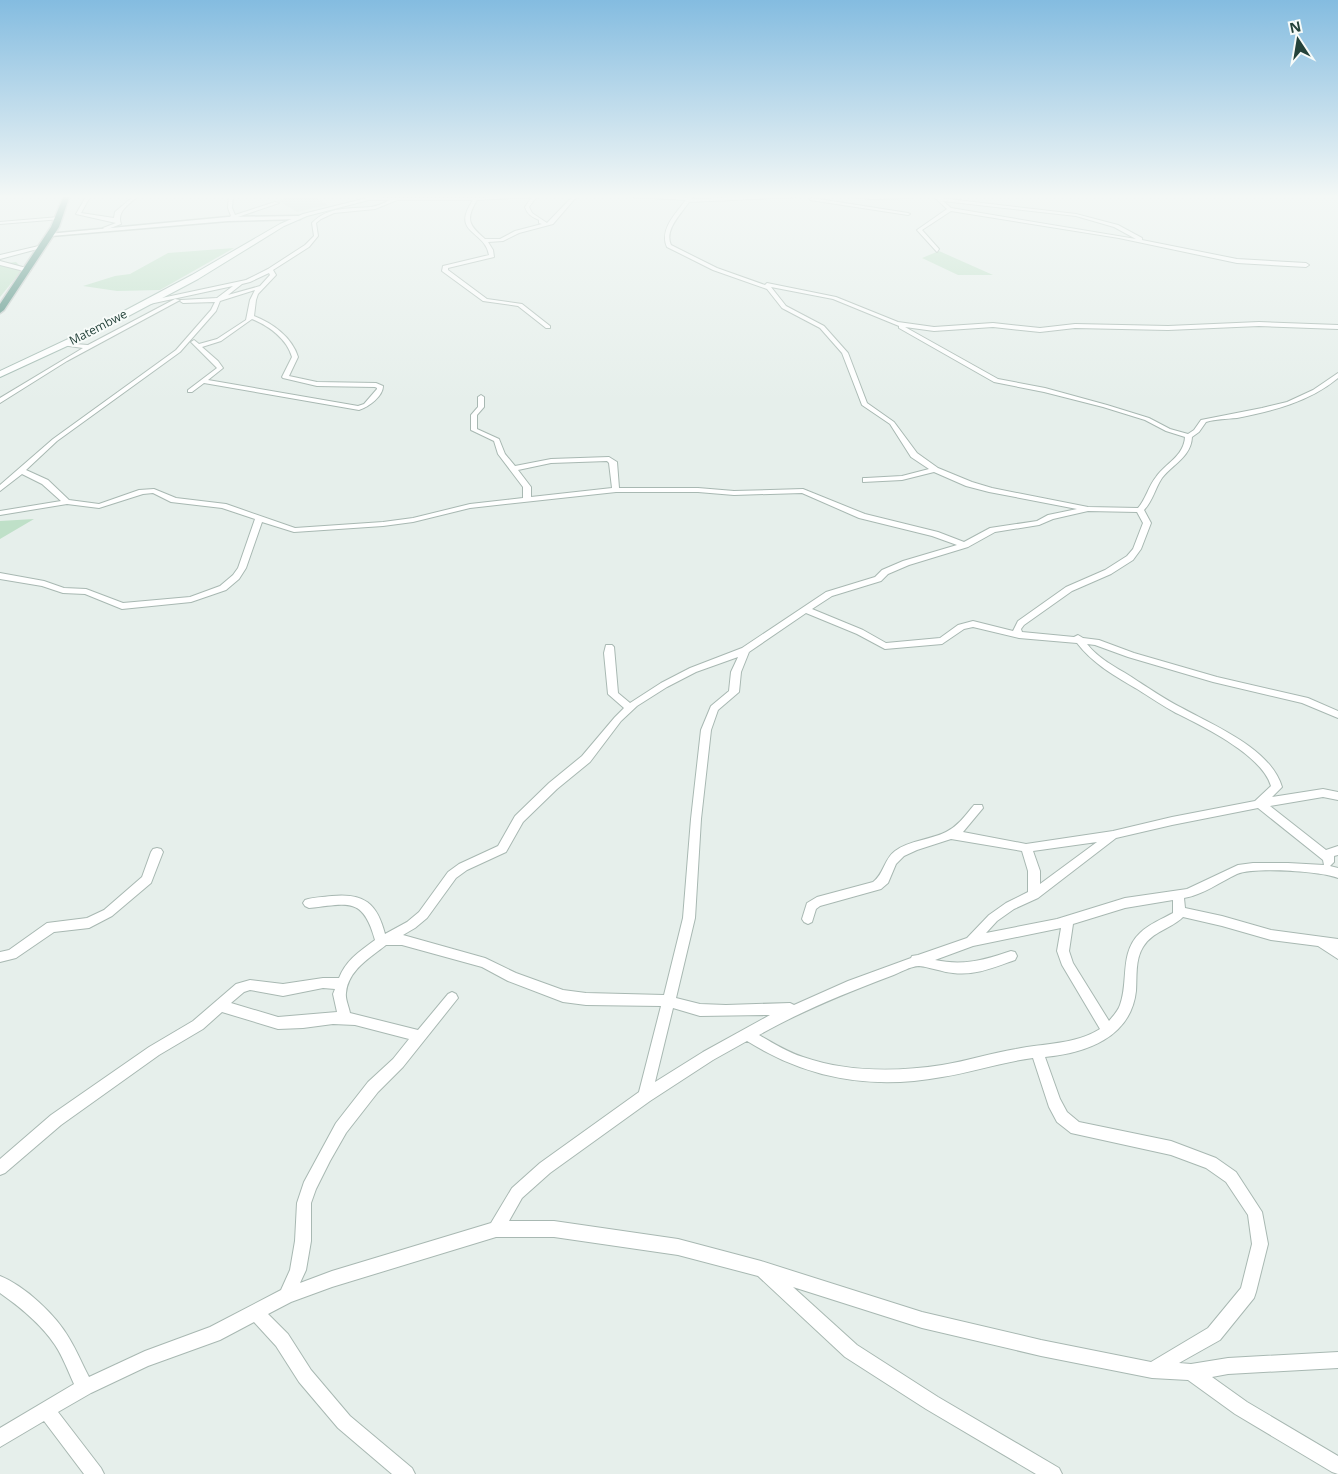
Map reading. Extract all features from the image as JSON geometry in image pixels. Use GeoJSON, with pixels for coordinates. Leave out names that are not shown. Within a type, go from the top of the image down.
{"type":"FeatureCollection","features":[{"type":"Feature","properties":{"kind":"highway"},"geometry":{"type":"LineString","coordinates":[[0,310],[3,302],[32,264]]}},
{"type":"Feature","properties":{"kind":"main road","name":"Matembwe"},"geometry":{"type":"LineString","coordinates":[[0,374],[145,304],[217,264]]}},
{"type":"Feature","properties":{"kind":"street"},"geometry":{"type":"LineString","coordinates":[[3,264],[28,270]]}},
{"type":"Feature","properties":{"kind":"street"},"geometry":{"type":"LineString","coordinates":[[145,304],[179,299],[238,284],[270,270],[279,264]]}},
{"type":"Feature","properties":{"kind":"street"},"geometry":{"type":"LineString","coordinates":[[458,264],[444,269],[485,300],[520,305],[548,328]]}},
{"type":"Feature","properties":{"kind":"street"},"geometry":{"type":"LineString","coordinates":[[705,264],[772,290],[784,307],[818,324],[845,353],[864,404],[892,423],[914,455],[935,470],[969,484],[992,490],[1088,509],[1140,510]]}},
{"type":"Feature","properties":{"kind":"street"},"geometry":{"type":"LineString","coordinates":[[1282,264],[1306,265]]}},
{"type":"Feature","properties":{"kind":"street"},"geometry":{"type":"LineString","coordinates":[[197,346],[219,340],[251,318],[252,301],[261,288],[274,275],[270,270]]}},
{"type":"Feature","properties":{"kind":"street"},"geometry":{"type":"LineString","coordinates":[[748,282],[834,298],[897,324],[996,381],[1045,390],[1105,406],[1147,419],[1168,430],[1189,436],[1197,431],[1203,421],[1265,411],[1297,401],[1327,387],[1338,375]]}},
{"type":"Feature","properties":{"kind":"street"},"geometry":{"type":"LineString","coordinates":[[0,489],[55,440],[166,360],[214,310],[218,300],[238,284]]}},
{"type":"Feature","properties":{"kind":"street"},"geometry":{"type":"LineString","coordinates":[[0,401],[38,375],[179,299],[218,300],[261,288]]}},
{"type":"Feature","properties":{"kind":"street"},"geometry":{"type":"LineString","coordinates":[[203,381],[359,408],[366,405],[380,390],[380,387],[376,385],[317,384],[285,377],[295,358],[293,350],[273,327],[251,318]]}},
{"type":"Feature","properties":{"kind":"street"},"geometry":{"type":"LineString","coordinates":[[897,324],[934,329],[993,325],[1040,330],[1075,326],[1168,328],[1258,324],[1338,327]]}},
{"type":"Feature","properties":{"kind":"street"},"geometry":{"type":"LineString","coordinates":[[190,337],[197,346],[220,365],[218,370],[190,391]]}},
{"type":"Feature","properties":{"kind":"street"},"geometry":{"type":"LineString","coordinates":[[64,344],[90,347]]}},
{"type":"Feature","properties":{"kind":"street"},"geometry":{"type":"LineString","coordinates":[[482,397],[481,407],[474,415],[474,430],[496,438],[502,454],[527,487],[527,498]]}},
{"type":"Feature","properties":{"kind":"street"},"geometry":{"type":"LineString","coordinates":[[1140,510],[1150,498],[1157,480],[1184,453],[1190,444],[1189,436]]}},
{"type":"Feature","properties":{"kind":"street"},"geometry":{"type":"LineString","coordinates":[[513,469],[551,461],[609,459],[613,462],[616,490]]}},
{"type":"Feature","properties":{"kind":"street"},"geometry":{"type":"LineString","coordinates":[[866,480],[902,478],[935,470]]}},
{"type":"Feature","properties":{"kind":"street"},"geometry":{"type":"LineString","coordinates":[[22,471],[45,482],[67,502]]}},
{"type":"Feature","properties":{"kind":"street"},"geometry":{"type":"LineString","coordinates":[[0,513],[67,502],[98,506],[142,492],[154,491],[174,500],[222,506],[294,530],[345,528],[413,520],[470,506],[527,498],[616,490],[698,490],[734,493],[808,491],[862,516],[935,534],[964,545]]}},
{"type":"Feature","properties":{"kind":"street"},"geometry":{"type":"LineString","coordinates":[[345,1018],[339,994],[348,971],[357,960],[382,941],[400,933],[423,915],[452,875],[463,867],[502,849],[520,819],[553,786],[586,759],[618,719],[664,684],[693,670],[744,650],[828,594],[878,579],[886,572],[906,563],[964,545],[993,530],[1039,522],[1088,509]]}},
{"type":"Feature","properties":{"kind":"street"},"geometry":{"type":"LineString","coordinates":[[1019,635],[1016,630],[1021,623],[1062,593],[1108,572],[1130,558],[1137,549],[1147,522],[1140,510]]}},
{"type":"Feature","properties":{"kind":"street"},"geometry":{"type":"LineString","coordinates":[[0,576],[44,584],[63,590],[86,592],[122,606],[191,599],[223,588],[236,577],[242,568],[259,519]]}},
{"type":"Feature","properties":{"kind":"street"},"geometry":{"type":"LineString","coordinates":[[806,610],[860,632],[885,646],[942,640],[961,628],[973,624],[1019,635],[1078,638],[1216,680],[1305,700],[1338,715]]}},
{"type":"Feature","properties":{"kind":"street"},"geometry":{"type":"LineString","coordinates":[[1078,638],[1090,654],[1108,667],[1178,710],[1219,730],[1265,766],[1274,777],[1277,787],[1259,803]]}},
{"type":"Feature","properties":{"kind":"street"},"geometry":{"type":"LineString","coordinates":[[608,647],[609,667],[614,686],[613,694],[630,708]]}},
{"type":"Feature","properties":{"kind":"street"},"geometry":{"type":"LineString","coordinates":[[645,1096],[689,918],[696,819],[706,730],[714,708],[734,692],[736,672],[744,650]]}},
{"type":"Feature","properties":{"kind":"street"},"geometry":{"type":"LineString","coordinates":[[950,835],[1026,848],[1113,835],[1259,803],[1323,793],[1338,795]]}},
{"type":"Feature","properties":{"kind":"street"},"geometry":{"type":"LineString","coordinates":[[1259,803],[1331,867]]}},
{"type":"Feature","properties":{"kind":"street"},"geometry":{"type":"LineString","coordinates":[[808,919],[811,906],[817,902],[877,886],[884,882],[895,857],[902,852],[950,835],[960,829],[978,808]]}},
{"type":"Feature","properties":{"kind":"street"},"geometry":{"type":"LineString","coordinates":[[972,941],[993,918],[1010,906],[1034,895],[1113,835]]}},
{"type":"Feature","properties":{"kind":"street"},"geometry":{"type":"LineString","coordinates":[[1026,848],[1034,871],[1034,895]]}},
{"type":"Feature","properties":{"kind":"street"},"geometry":{"type":"LineString","coordinates":[[1331,867],[1329,854],[1338,850]]}},
{"type":"Feature","properties":{"kind":"street"},"geometry":{"type":"LineString","coordinates":[[0,957],[12,954],[52,927],[89,923],[108,913],[147,880],[157,852]]}},
{"type":"Feature","properties":{"kind":"street"},"geometry":{"type":"LineString","coordinates":[[496,1229],[517,1193],[545,1168],[645,1096],[748,1035],[797,1009],[916,960],[972,941],[1068,920],[1125,903],[1178,896],[1200,889],[1222,875],[1254,867],[1331,867]]}},
{"type":"Feature","properties":{"kind":"street"},"geometry":{"type":"LineString","coordinates":[[748,1035],[779,1054],[807,1065],[867,1075],[928,1073],[1037,1052],[1062,1051],[1103,1036],[1127,1007],[1130,994],[1131,957],[1140,940],[1177,916],[1180,912],[1178,896]]}},
{"type":"Feature","properties":{"kind":"street"},"geometry":{"type":"LineString","coordinates":[[309,903],[340,901],[363,903],[372,912],[382,941]]}},
{"type":"Feature","properties":{"kind":"street"},"geometry":{"type":"LineString","coordinates":[[1180,912],[1222,921],[1271,935],[1338,944]]}},
{"type":"Feature","properties":{"kind":"street"},"geometry":{"type":"LineString","coordinates":[[1068,920],[1063,951],[1068,965],[1108,1031]]}},
{"type":"Feature","properties":{"kind":"street"},"geometry":{"type":"LineString","coordinates":[[382,941],[402,940],[485,963],[512,977],[563,996],[586,999],[667,1001],[700,1010],[717,1011],[797,1009]]}},
{"type":"Feature","properties":{"kind":"street"},"geometry":{"type":"LineString","coordinates":[[1322,942],[1338,954]]}},
{"type":"Feature","properties":{"kind":"street"},"geometry":{"type":"LineString","coordinates":[[916,960],[953,970],[970,970],[1011,956]]}},
{"type":"Feature","properties":{"kind":"street"},"geometry":{"type":"LineString","coordinates":[[0,1168],[56,1120],[154,1051],[198,1024],[244,986],[283,990],[324,983],[342,984]]}},
{"type":"Feature","properties":{"kind":"street"},"geometry":{"type":"LineString","coordinates":[[287,1296],[298,1270],[303,1241],[304,1203],[313,1179],[341,1128],[372,1087],[398,1063],[452,998]]}},
{"type":"Feature","properties":{"kind":"street"},"geometry":{"type":"LineString","coordinates":[[221,1006],[278,1023],[345,1018],[419,1036]]}},
{"type":"Feature","properties":{"kind":"street"},"geometry":{"type":"LineString","coordinates":[[1037,1052],[1054,1102],[1062,1117],[1076,1128],[1171,1148],[1210,1163],[1231,1177],[1256,1212],[1260,1244],[1248,1292],[1214,1334],[1152,1370]]}},
{"type":"Feature","properties":{"kind":"street"},"geometry":{"type":"LineString","coordinates":[[0,1438],[85,1387],[145,1359],[214,1334],[287,1296],[332,1279],[496,1229],[554,1229],[678,1247],[761,1268],[922,1320],[1041,1348],[1152,1370],[1191,1372],[1228,1366],[1338,1360]]}},
{"type":"Feature","properties":{"kind":"street"},"geometry":{"type":"LineString","coordinates":[[761,1268],[851,1351],[932,1403],[1053,1474]]}},
{"type":"Feature","properties":{"kind":"street"},"geometry":{"type":"LineString","coordinates":[[0,1284],[25,1302],[52,1327],[61,1340],[85,1387]]}},
{"type":"Feature","properties":{"kind":"street"},"geometry":{"type":"LineString","coordinates":[[256,1313],[282,1340],[305,1376],[344,1422],[406,1474]]}},
{"type":"Feature","properties":{"kind":"street"},"geometry":{"type":"LineString","coordinates":[[1191,1372],[1241,1408],[1338,1466]]}},
{"type":"Feature","properties":{"kind":"street"},"geometry":{"type":"LineString","coordinates":[[46,1410],[95,1474]]}},
{"type":"Feature","properties":{"kind":"green space"},"geometry":{"type":"Polygon","coordinates":[[[0,264],[18,264],[23,269],[0,297],[0,264]]]}},
{"type":"Feature","properties":{"kind":"green space"},"geometry":{"type":"Polygon","coordinates":[[[148,264],[206,264],[160,290],[117,291],[83,286],[115,276],[130,274],[148,264]]]}},
{"type":"Feature","properties":{"kind":"green space"},"geometry":{"type":"Polygon","coordinates":[[[934,264],[968,264],[993,275],[958,275],[934,264]]]}},
{"type":"Feature","properties":{"kind":"green space"},"geometry":{"type":"Polygon","coordinates":[[[34,519],[0,539],[0,521],[34,519]]]}}]}
